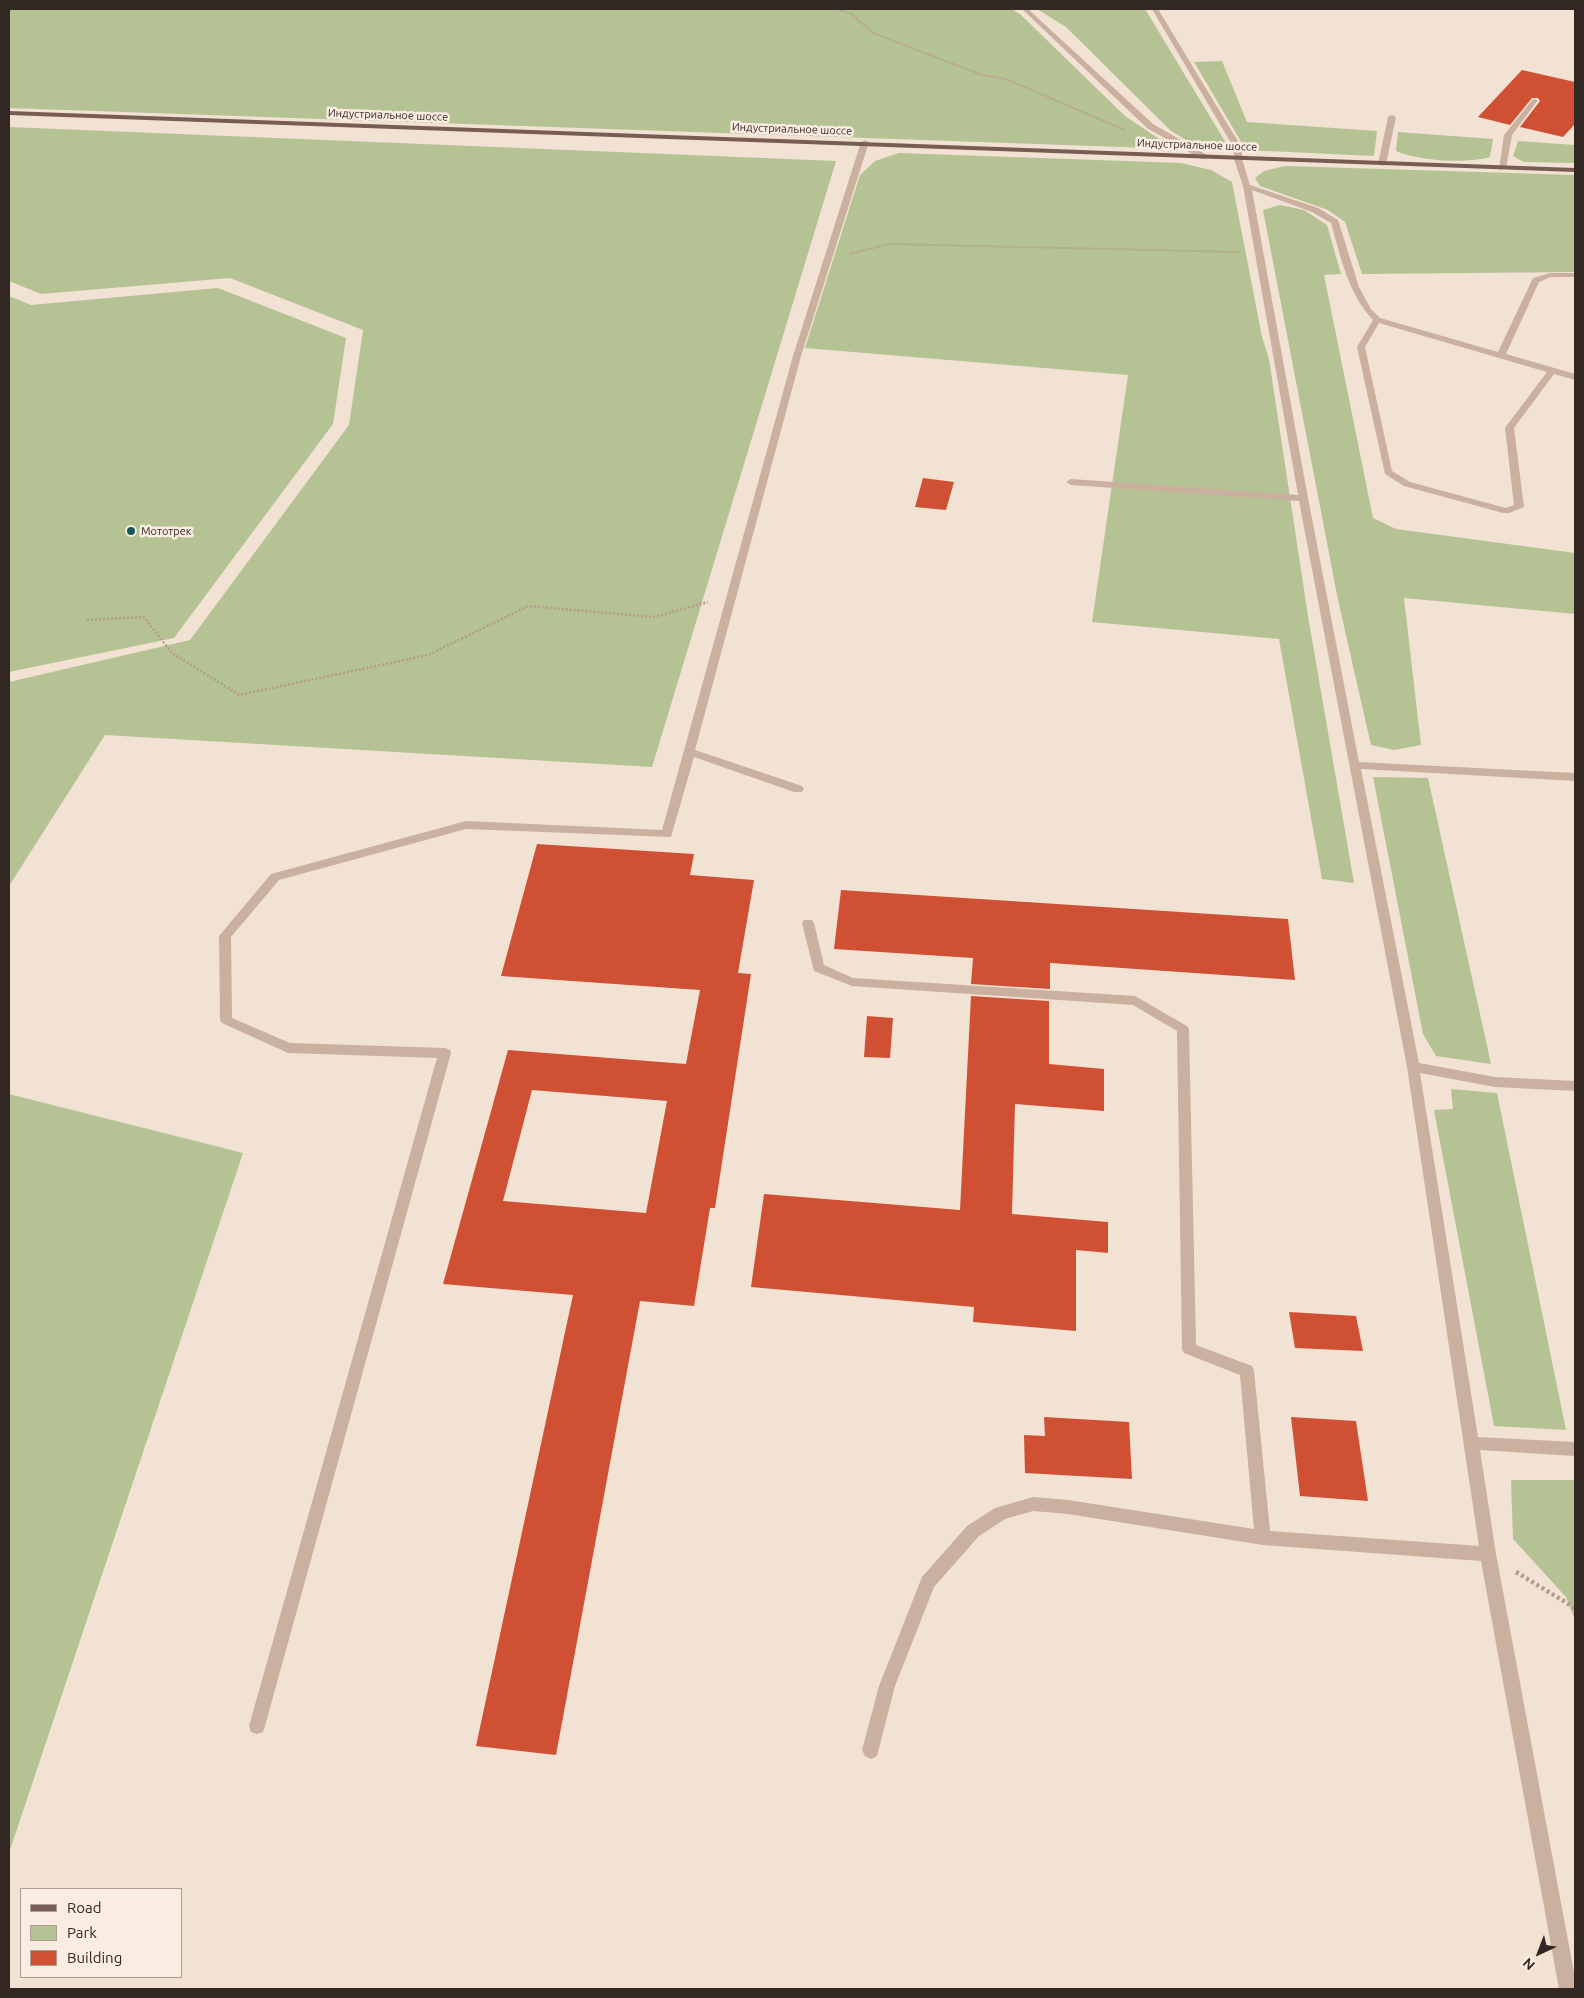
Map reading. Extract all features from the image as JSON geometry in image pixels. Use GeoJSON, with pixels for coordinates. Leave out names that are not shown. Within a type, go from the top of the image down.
{"type":"FeatureCollection","features":[{"type":"Feature","properties":{"kind":"main road","name":"Индустриальное шоссе"},"geometry":{"type":"LineString","coordinates":[[9,113],[865,142],[1238,159],[1575,170]]}},
{"type":"Feature","properties":{"kind":"street"},"geometry":{"type":"LineString","coordinates":[[1025,9],[1150,126],[1204,157]]}},
{"type":"Feature","properties":{"kind":"street"},"geometry":{"type":"LineString","coordinates":[[1155,9],[1238,148],[1238,159],[1247,186],[1303,498],[1413,1067],[1488,1554],[1568,1989]]}},
{"type":"Feature","properties":{"kind":"street"},"geometry":{"type":"LineString","coordinates":[[1502,168],[1508,134],[1535,100]]}},
{"type":"Feature","properties":{"kind":"street"},"geometry":{"type":"LineString","coordinates":[[1382,164],[1392,117]]}},
{"type":"Feature","properties":{"kind":"street"},"geometry":{"type":"LineString","coordinates":[[257,1726],[445,1053],[288,1048],[226,1020],[225,936],[274,877],[466,825],[667,834],[798,356],[865,142]]}},
{"type":"Feature","properties":{"kind":"street"},"geometry":{"type":"LineString","coordinates":[[1247,186],[1315,210],[1335,222],[1364,308],[1377,320],[1575,378]]}},
{"type":"Feature","properties":{"kind":"street"},"geometry":{"type":"LineString","coordinates":[[1501,356],[1536,280],[1550,275],[1575,276]]}},
{"type":"Feature","properties":{"kind":"street"},"geometry":{"type":"LineString","coordinates":[[1377,320],[1361,347],[1388,472],[1407,484],[1506,511],[1519,507],[1509,428],[1552,371]]}},
{"type":"Feature","properties":{"kind":"street"},"geometry":{"type":"LineString","coordinates":[[1071,482],[1303,498]]}},
{"type":"Feature","properties":{"kind":"street"},"geometry":{"type":"LineString","coordinates":[[691,752],[798,788]]}},
{"type":"Feature","properties":{"kind":"street"},"geometry":{"type":"LineString","coordinates":[[1354,765],[1575,777]]}},
{"type":"Feature","properties":{"kind":"street"},"geometry":{"type":"LineString","coordinates":[[808,923],[818,968],[852,982],[1135,1001],[1182,1029],[1189,1349],[1247,1370],[1263,1538]]}},
{"type":"Feature","properties":{"kind":"street"},"geometry":{"type":"LineString","coordinates":[[1413,1067],[1495,1082],[1575,1086]]}},
{"type":"Feature","properties":{"kind":"street"},"geometry":{"type":"LineString","coordinates":[[1470,1443],[1575,1448]]}},
{"type":"Feature","properties":{"kind":"street"},"geometry":{"type":"LineString","coordinates":[[871,1750],[887,1686],[928,1582],[973,1531],[1001,1513],[1033,1504],[1068,1507],[1263,1538],[1488,1554]]}},
{"type":"Feature","properties":{"kind":"path"},"geometry":{"type":"LineString","coordinates":[[836,9],[852,14],[873,33],[982,75],[1006,78],[1129,132]]}},
{"type":"Feature","properties":{"kind":"path"},"geometry":{"type":"LineString","coordinates":[[828,259],[889,244],[1260,252]]}},
{"type":"Feature","properties":{"kind":"path"},"geometry":{"type":"LineString","coordinates":[[87,620],[144,617],[172,653],[239,695],[428,654],[528,606],[654,617],[733,595]]}},
{"type":"Feature","properties":{"kind":"path"},"geometry":{"type":"LineString","coordinates":[[1488,1554],[1575,1608]]}},
{"type":"Feature","properties":{"kind":"green space"},"geometry":{"type":"Polygon","coordinates":[[[9,9],[1011,9],[1020,14],[1125,116],[1159,139],[1150,148],[9,108],[9,9]]]}},
{"type":"Feature","properties":{"kind":"green space"},"geometry":{"type":"Polygon","coordinates":[[[1037,9],[1145,9],[1229,148],[1198,147],[1171,131],[1066,27],[1037,9]]]}},
{"type":"Feature","properties":{"kind":"green space"},"geometry":{"type":"Polygon","coordinates":[[[1222,61],[1247,122],[1377,131],[1374,156],[1246,150],[1194,62],[1222,61]]]}},
{"type":"Feature","properties":{"kind":"green space"},"geometry":{"type":"Polygon","coordinates":[[[9,127],[836,161],[652,767],[105,735],[9,886],[9,682],[190,640],[349,425],[363,330],[230,278],[41,294],[9,281],[9,127]]]}},
{"type":"Feature","properties":{"kind":"green space"},"geometry":{"type":"Polygon","coordinates":[[[1398,132],[1493,139],[1490,157],[1456,161],[1417,157],[1396,151],[1398,132]]]}},
{"type":"Feature","properties":{"kind":"green space"},"geometry":{"type":"Polygon","coordinates":[[[1518,141],[1575,145],[1575,163],[1524,162],[1513,156],[1518,141]]]}},
{"type":"Feature","properties":{"kind":"green space"},"geometry":{"type":"Polygon","coordinates":[[[899,153],[1181,163],[1211,170],[1232,182],[1262,337],[1269,359],[1308,616],[1354,883],[1322,879],[1279,639],[1092,622],[1128,375],[805,348],[860,175],[875,161],[899,153]]]}},
{"type":"Feature","properties":{"kind":"green space"},"geometry":{"type":"Polygon","coordinates":[[[1285,166],[1575,175],[1575,272],[1362,274],[1345,222],[1328,210],[1260,186],[1255,178],[1264,171],[1285,166]]]}},
{"type":"Feature","properties":{"kind":"green space"},"geometry":{"type":"Polygon","coordinates":[[[1280,205],[1304,210],[1327,225],[1341,274],[1324,275],[1373,518],[1396,529],[1575,553],[1575,614],[1404,598],[1421,745],[1394,750],[1371,745],[1338,600],[1263,210],[1280,205]]]}},
{"type":"Feature","properties":{"kind":"green space","name":"Мототрек"},"geometry":{"type":"Polygon","coordinates":[[[218,288],[346,338],[333,424],[174,638],[9,672],[9,296],[31,305],[218,288]]]}},
{"type":"Feature","properties":{"kind":"green space"},"geometry":{"type":"Polygon","coordinates":[[[1373,777],[1428,778],[1491,1064],[1436,1056],[1423,1034],[1373,777]]]}},
{"type":"Feature","properties":{"kind":"green space"},"geometry":{"type":"Polygon","coordinates":[[[1451,1089],[1497,1093],[1566,1430],[1494,1426],[1434,1110],[1453,1109],[1451,1089]]]}},
{"type":"Feature","properties":{"kind":"green space"},"geometry":{"type":"Polygon","coordinates":[[[9,1094],[243,1153],[9,1853],[9,1094]]]}},
{"type":"Feature","properties":{"kind":"green space"},"geometry":{"type":"Polygon","coordinates":[[[1511,1480],[1575,1480],[1575,1620],[1566,1597],[1513,1539],[1511,1480]]]}},
{"type":"Feature","properties":{"kind":"building"},"geometry":{"type":"Polygon","coordinates":[[[1522,70],[1575,82],[1575,124],[1563,137],[1520,127],[1540,101],[1538,98],[1532,98],[1510,125],[1478,117],[1522,70]]]}},
{"type":"Feature","properties":{"kind":"building"},"geometry":{"type":"Polygon","coordinates":[[[923,478],[954,482],[946,510],[915,507],[923,478]]]}},
{"type":"Feature","properties":{"kind":"building"},"geometry":{"type":"Polygon","coordinates":[[[537,844],[694,854],[690,875],[754,880],[738,973],[751,974],[715,1208],[710,1208],[694,1306],[640,1301],[556,1755],[476,1746],[573,1295],[443,1284],[508,1050],[686,1064],[700,990],[501,976],[537,844]],[[532,1090],[503,1201],[646,1213],[667,1101],[532,1090]]]}},
{"type":"Feature","properties":{"kind":"building"},"geometry":{"type":"Polygon","coordinates":[[[841,890],[1288,919],[1295,980],[1050,963],[1050,989],[971,984],[973,958],[834,949],[841,890]]]}},
{"type":"Feature","properties":{"kind":"building"},"geometry":{"type":"Polygon","coordinates":[[[971,996],[1049,1001],[1049,1064],[1104,1069],[1104,1111],[1015,1104],[1012,1214],[1108,1222],[1108,1253],[1076,1250],[1076,1331],[973,1322],[974,1307],[751,1287],[764,1194],[960,1210],[971,996]]]}},
{"type":"Feature","properties":{"kind":"building"},"geometry":{"type":"Polygon","coordinates":[[[867,1016],[893,1018],[890,1058],[864,1057],[867,1016]]]}},
{"type":"Feature","properties":{"kind":"building"},"geometry":{"type":"Polygon","coordinates":[[[1289,1312],[1356,1316],[1363,1351],[1295,1348],[1289,1312]]]}},
{"type":"Feature","properties":{"kind":"building"},"geometry":{"type":"Polygon","coordinates":[[[1044,1417],[1129,1422],[1132,1479],[1025,1473],[1024,1435],[1045,1436],[1044,1417]]]}},
{"type":"Feature","properties":{"kind":"building"},"geometry":{"type":"Polygon","coordinates":[[[1291,1417],[1356,1421],[1368,1501],[1300,1496],[1291,1417]]]}},
{"type":"Feature","properties":{"kind":"place","name":"Мототрек"},"geometry":{"type":"Point","coordinates":[131,531]}}]}
